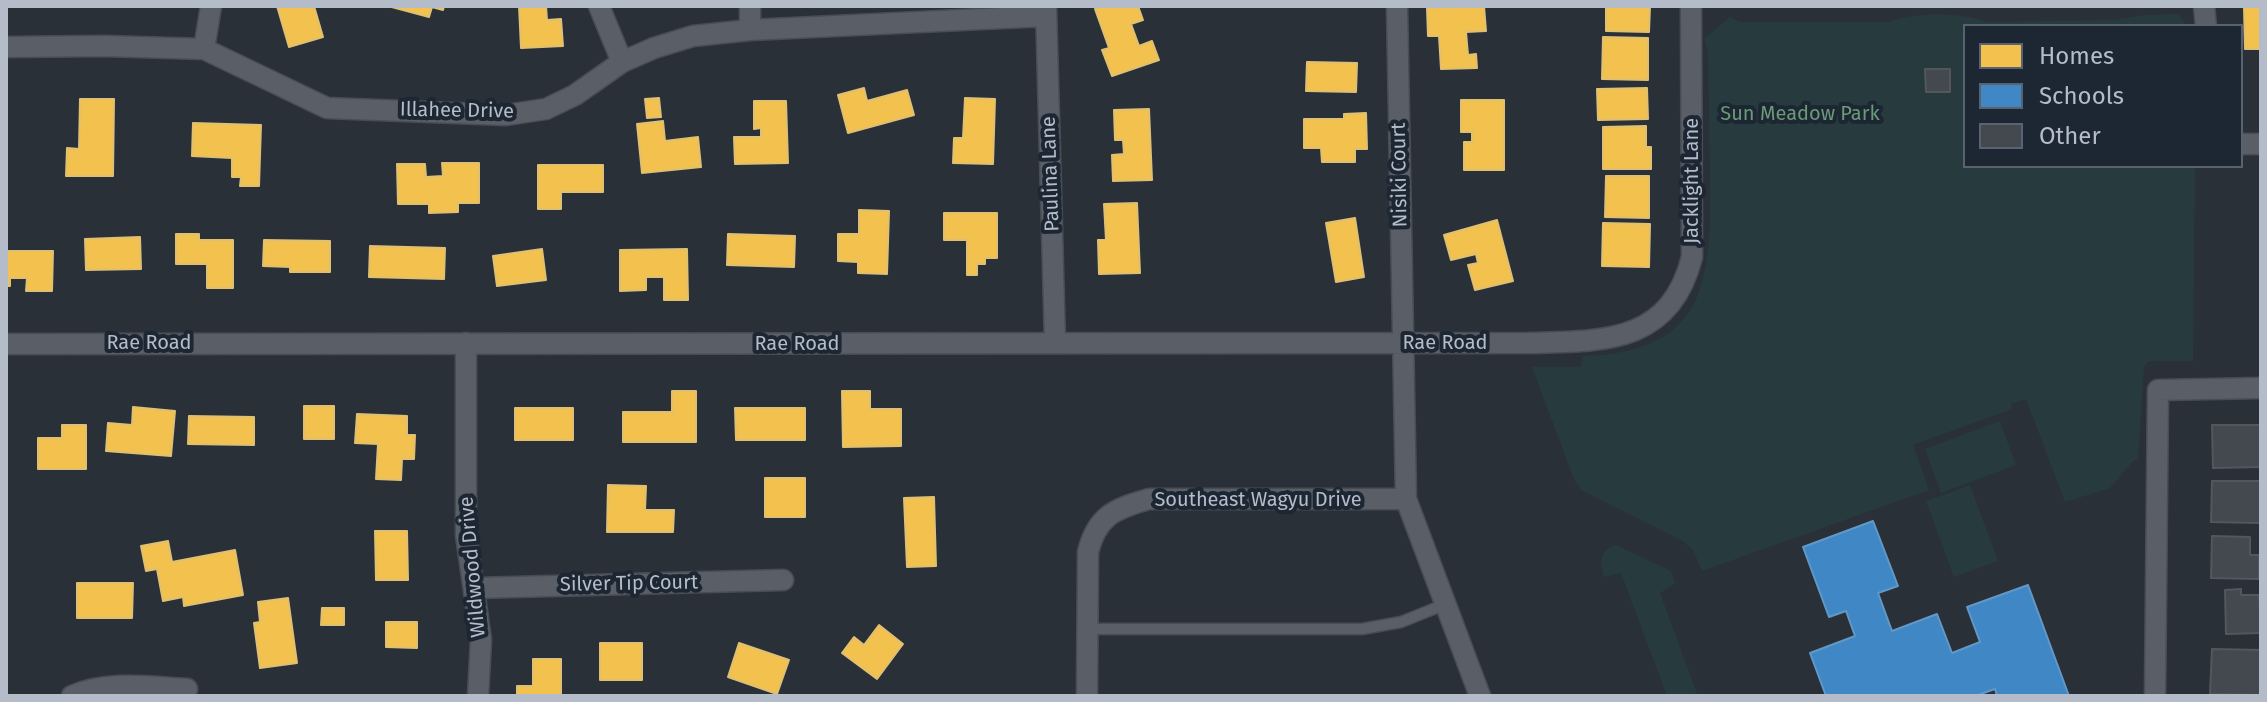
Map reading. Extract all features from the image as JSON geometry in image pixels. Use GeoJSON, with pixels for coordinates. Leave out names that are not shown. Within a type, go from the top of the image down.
{"type":"FeatureCollection","features":[{"type":"Feature","properties":{"kind":"street"},"geometry":{"type":"LineString","coordinates":[[204,49],[211,6]]}},
{"type":"Feature","properties":{"kind":"street"},"geometry":{"type":"LineString","coordinates":[[599,6],[622,62]]}},
{"type":"Feature","properties":{"kind":"street"},"geometry":{"type":"LineString","coordinates":[[750,6],[750,30]]}},
{"type":"Feature","properties":{"kind":"street","name":"Nisiki Court"},"geometry":{"type":"LineString","coordinates":[[1397,6],[1406,499],[1480,696]]}},
{"type":"Feature","properties":{"kind":"street"},"geometry":{"type":"LineString","coordinates":[[1691,6],[1707,6]]}},
{"type":"Feature","properties":{"kind":"street","name":"Jacklight Lane"},"geometry":{"type":"LineString","coordinates":[[1587,342],[1632,333],[1655,320],[1675,299],[1686,281],[1692,257],[1691,6]]}},
{"type":"Feature","properties":{"kind":"street","name":"Illahee Drive"},"geometry":{"type":"LineString","coordinates":[[6,47],[204,49],[327,108],[506,115],[546,109],[575,95],[622,62],[693,36],[1046,11]]}},
{"type":"Feature","properties":{"kind":"street","name":"Paulina Lane"},"geometry":{"type":"LineString","coordinates":[[1046,11],[1055,343]]}},
{"type":"Feature","properties":{"kind":"street","name":"Rae Road"},"geometry":{"type":"LineString","coordinates":[[6,344],[1587,342]]}},
{"type":"Feature","properties":{"kind":"street","name":"Wildwood Drive"},"geometry":{"type":"LineString","coordinates":[[466,343],[466,535],[481,640],[478,696]]}},
{"type":"Feature","properties":{"kind":"street"},"geometry":{"type":"LineString","coordinates":[[2155,696],[2158,390],[2261,388]]}},
{"type":"Feature","properties":{"kind":"street","name":"Southeast Wagyu Drive"},"geometry":{"type":"LineString","coordinates":[[1087,696],[1088,552],[1093,533],[1107,516],[1125,506],[1149,499],[1406,499]]}},
{"type":"Feature","properties":{"kind":"street","name":"Silver Tip Court"},"geometry":{"type":"LineString","coordinates":[[475,588],[783,580]]}},
{"type":"Feature","properties":{"kind":"street"},"geometry":{"type":"LineString","coordinates":[[72,696],[85,690],[129,686],[187,689]]}},
{"type":"Feature","properties":{"kind":"lane"},"geometry":{"type":"LineString","coordinates":[[1087,629],[1362,629],[1401,622],[1446,604]]}},
{"type":"Feature","properties":{"kind":"green space","name":"Sun Meadow Park"},"geometry":{"type":"Polygon","coordinates":[[[1938,14],[1965,16],[1986,22],[2113,20],[2179,14],[2186,24],[1963,24],[1963,168],[2195,168],[2193,361],[2149,361],[2144,367],[2138,460],[2134,460],[2110,488],[2065,502],[2026,399],[2011,404],[2012,409],[1913,445],[1929,490],[1702,571],[1693,550],[1683,541],[1581,490],[1574,479],[1532,367],[1581,367],[1583,356],[1624,352],[1655,341],[1678,326],[1693,305],[1703,280],[1710,217],[1708,52],[1704,39],[1730,17],[1740,22],[1890,22],[1911,16],[1938,14]]]}},
{"type":"Feature","properties":{"kind":"green space"},"geometry":{"type":"Polygon","coordinates":[[[2000,421],[2016,465],[1941,493],[1925,449],[2000,421]]]}},
{"type":"Feature","properties":{"kind":"green space"},"geometry":{"type":"Polygon","coordinates":[[[1970,485],[1998,561],[1954,577],[1926,501],[1970,485]]]}},
{"type":"Feature","properties":{"kind":"green space"},"geometry":{"type":"Polygon","coordinates":[[[1616,545],[1671,571],[1675,583],[1660,593],[1698,696],[1667,696],[1621,573],[1604,577],[1602,557],[1616,545]]]}},
{"type":"Feature","properties":{"kind":"building: Homes"},"geometry":{"type":"Polygon","coordinates":[[[277,6],[314,6],[323,37],[289,47],[277,6]]]}},
{"type":"Feature","properties":{"kind":"building: Homes"},"geometry":{"type":"Polygon","coordinates":[[[388,6],[444,6],[443,10],[432,7],[429,17],[388,6]]]}},
{"type":"Feature","properties":{"kind":"building: Homes"},"geometry":{"type":"Polygon","coordinates":[[[519,6],[546,6],[547,20],[561,19],[563,46],[521,48],[519,6]]]}},
{"type":"Feature","properties":{"kind":"building: Homes"},"geometry":{"type":"Polygon","coordinates":[[[1103,6],[1138,6],[1143,20],[1131,24],[1139,46],[1152,41],[1159,60],[1112,76],[1102,50],[1109,48],[1095,9],[1103,6]]]}},
{"type":"Feature","properties":{"kind":"building: Homes"},"geometry":{"type":"Polygon","coordinates":[[[1484,6],[1486,31],[1466,32],[1468,55],[1476,54],[1477,68],[1441,69],[1439,36],[1428,36],[1427,8],[1484,6]]]}},
{"type":"Feature","properties":{"kind":"building: Homes"},"geometry":{"type":"Polygon","coordinates":[[[1606,6],[1650,6],[1649,32],[1606,31],[1606,6]]]}},
{"type":"Feature","properties":{"kind":"building: Homes"},"geometry":{"type":"Polygon","coordinates":[[[2244,6],[2261,6],[2261,49],[2245,49],[2244,6]]]}},
{"type":"Feature","properties":{"kind":"building: Homes"},"geometry":{"type":"Polygon","coordinates":[[[1603,37],[1648,38],[1648,80],[1602,79],[1603,37]]]}},
{"type":"Feature","properties":{"kind":"building: Homes"},"geometry":{"type":"Polygon","coordinates":[[[1307,62],[1357,63],[1356,92],[1306,91],[1307,62]]]}},
{"type":"Feature","properties":{"kind":"building: Homes"},"geometry":{"type":"Polygon","coordinates":[[[864,88],[867,101],[907,90],[914,115],[848,133],[838,95],[864,88]]]}},
{"type":"Feature","properties":{"kind":"building: Homes"},"geometry":{"type":"Polygon","coordinates":[[[1647,88],[1648,119],[1598,120],[1597,89],[1647,88]]]}},
{"type":"Feature","properties":{"kind":"building: Homes"},"geometry":{"type":"Polygon","coordinates":[[[659,98],[661,117],[647,118],[645,99],[659,98]]]}},
{"type":"Feature","properties":{"kind":"building: Homes"},"geometry":{"type":"Polygon","coordinates":[[[965,98],[995,99],[993,164],[953,163],[954,138],[963,138],[965,98]]]}},
{"type":"Feature","properties":{"kind":"building: Homes"},"geometry":{"type":"Polygon","coordinates":[[[80,99],[114,99],[113,176],[66,176],[67,148],[79,149],[80,99]]]}},
{"type":"Feature","properties":{"kind":"building: Homes"},"geometry":{"type":"Polygon","coordinates":[[[1461,100],[1504,100],[1504,170],[1464,170],[1464,142],[1472,142],[1472,132],[1461,132],[1461,100]]]}},
{"type":"Feature","properties":{"kind":"building: Homes"},"geometry":{"type":"Polygon","coordinates":[[[754,101],[786,101],[788,163],[735,164],[734,137],[761,137],[761,128],[754,129],[754,101]]]}},
{"type":"Feature","properties":{"kind":"building: Homes"},"geometry":{"type":"Polygon","coordinates":[[[1149,109],[1152,180],[1113,181],[1112,155],[1124,154],[1123,140],[1115,140],[1114,110],[1149,109]]]}},
{"type":"Feature","properties":{"kind":"building: Homes"},"geometry":{"type":"Polygon","coordinates":[[[1366,113],[1367,149],[1355,149],[1355,162],[1322,162],[1321,148],[1304,148],[1304,119],[1344,119],[1344,114],[1366,113]]]}},
{"type":"Feature","properties":{"kind":"building: Homes"},"geometry":{"type":"Polygon","coordinates":[[[663,121],[665,141],[698,137],[701,167],[642,173],[637,124],[663,121]]]}},
{"type":"Feature","properties":{"kind":"building: Homes"},"geometry":{"type":"Polygon","coordinates":[[[193,123],[261,125],[259,186],[240,186],[241,177],[232,177],[232,158],[192,156],[193,123]]]}},
{"type":"Feature","properties":{"kind":"building: Homes"},"geometry":{"type":"Polygon","coordinates":[[[1646,126],[1646,147],[1651,147],[1651,169],[1603,169],[1603,127],[1646,126]]]}},
{"type":"Feature","properties":{"kind":"building: Homes"},"geometry":{"type":"Polygon","coordinates":[[[442,163],[479,163],[479,203],[458,203],[458,212],[429,213],[429,204],[398,204],[397,164],[425,164],[426,177],[443,176],[442,163]]]}},
{"type":"Feature","properties":{"kind":"building: Homes"},"geometry":{"type":"Polygon","coordinates":[[[538,165],[603,165],[603,192],[561,192],[561,209],[538,209],[538,165]]]}},
{"type":"Feature","properties":{"kind":"building: Homes"},"geometry":{"type":"Polygon","coordinates":[[[1606,176],[1649,176],[1649,218],[1605,217],[1606,176]]]}},
{"type":"Feature","properties":{"kind":"building: Homes"},"geometry":{"type":"Polygon","coordinates":[[[1137,203],[1140,273],[1099,274],[1098,240],[1106,240],[1104,204],[1137,203]]]}},
{"type":"Feature","properties":{"kind":"building: Homes"},"geometry":{"type":"Polygon","coordinates":[[[859,210],[889,211],[887,274],[858,273],[858,262],[838,261],[838,234],[859,234],[859,210]]]}},
{"type":"Feature","properties":{"kind":"building: Homes"},"geometry":{"type":"Polygon","coordinates":[[[944,213],[997,213],[997,258],[985,258],[985,264],[977,264],[977,275],[967,275],[967,240],[944,240],[944,213]]]}},
{"type":"Feature","properties":{"kind":"building: Homes"},"geometry":{"type":"Polygon","coordinates":[[[1355,218],[1364,277],[1336,282],[1326,223],[1355,218]]]}},
{"type":"Feature","properties":{"kind":"building: Homes"},"geometry":{"type":"Polygon","coordinates":[[[1497,220],[1513,281],[1475,290],[1468,265],[1478,263],[1476,254],[1451,260],[1444,235],[1497,220]]]}},
{"type":"Feature","properties":{"kind":"building: Homes"},"geometry":{"type":"Polygon","coordinates":[[[1603,223],[1650,224],[1649,267],[1602,266],[1603,223]]]}},
{"type":"Feature","properties":{"kind":"building: Homes"},"geometry":{"type":"Polygon","coordinates":[[[176,234],[199,234],[199,240],[233,240],[233,288],[207,288],[207,264],[176,264],[176,234]]]}},
{"type":"Feature","properties":{"kind":"building: Homes"},"geometry":{"type":"Polygon","coordinates":[[[728,234],[795,236],[794,267],[727,265],[728,234]]]}},
{"type":"Feature","properties":{"kind":"building: Homes"},"geometry":{"type":"Polygon","coordinates":[[[140,237],[141,269],[86,270],[85,239],[140,237]]]}},
{"type":"Feature","properties":{"kind":"building: Homes"},"geometry":{"type":"Polygon","coordinates":[[[264,240],[330,241],[330,272],[290,272],[290,267],[263,266],[264,240]]]}},
{"type":"Feature","properties":{"kind":"building: Homes"},"geometry":{"type":"Polygon","coordinates":[[[370,246],[445,248],[444,279],[369,277],[370,246]]]}},
{"type":"Feature","properties":{"kind":"building: Homes"},"geometry":{"type":"Polygon","coordinates":[[[542,249],[546,280],[497,286],[493,256],[542,249]]]}},
{"type":"Feature","properties":{"kind":"building: Homes"},"geometry":{"type":"Polygon","coordinates":[[[687,249],[688,300],[664,300],[664,277],[646,277],[646,290],[620,291],[620,250],[687,249]]]}},
{"type":"Feature","properties":{"kind":"building: Homes"},"geometry":{"type":"Polygon","coordinates":[[[6,251],[53,251],[52,291],[26,291],[27,278],[10,278],[10,286],[6,286],[6,251]]]}},
{"type":"Feature","properties":{"kind":"building: Homes"},"geometry":{"type":"Polygon","coordinates":[[[672,391],[696,391],[696,442],[623,442],[623,412],[672,412],[672,391]]]}},
{"type":"Feature","properties":{"kind":"building: Homes"},"geometry":{"type":"Polygon","coordinates":[[[842,391],[870,391],[870,409],[901,409],[901,446],[843,447],[842,391]]]}},
{"type":"Feature","properties":{"kind":"building: Homes"},"geometry":{"type":"Polygon","coordinates":[[[304,406],[334,406],[334,439],[304,439],[304,406]]]}},
{"type":"Feature","properties":{"kind":"building: Homes"},"geometry":{"type":"Polygon","coordinates":[[[133,407],[175,411],[171,456],[106,451],[108,423],[132,425],[133,407]]]}},
{"type":"Feature","properties":{"kind":"building: Homes"},"geometry":{"type":"Polygon","coordinates":[[[515,408],[573,408],[573,440],[515,440],[515,408]]]}},
{"type":"Feature","properties":{"kind":"building: Homes"},"geometry":{"type":"Polygon","coordinates":[[[735,408],[805,408],[805,440],[736,440],[735,408]]]}},
{"type":"Feature","properties":{"kind":"building: Homes"},"geometry":{"type":"Polygon","coordinates":[[[357,414],[407,416],[407,435],[415,435],[414,459],[402,459],[401,480],[376,479],[378,444],[355,443],[357,414]]]}},
{"type":"Feature","properties":{"kind":"building: Homes"},"geometry":{"type":"Polygon","coordinates":[[[189,416],[254,417],[254,445],[188,444],[189,416]]]}},
{"type":"Feature","properties":{"kind":"building: Homes"},"geometry":{"type":"Polygon","coordinates":[[[62,425],[86,425],[86,469],[38,469],[38,438],[62,438],[62,425]]]}},
{"type":"Feature","properties":{"kind":"building: Homes"},"geometry":{"type":"Polygon","coordinates":[[[765,478],[805,478],[805,517],[765,517],[765,478]]]}},
{"type":"Feature","properties":{"kind":"building: Homes"},"geometry":{"type":"Polygon","coordinates":[[[608,485],[646,486],[645,510],[674,510],[673,532],[607,532],[608,485]]]}},
{"type":"Feature","properties":{"kind":"building: Homes"},"geometry":{"type":"Polygon","coordinates":[[[934,497],[936,566],[907,567],[904,498],[934,497]]]}},
{"type":"Feature","properties":{"kind":"building: Homes"},"geometry":{"type":"Polygon","coordinates":[[[375,531],[407,531],[408,580],[376,580],[375,531]]]}},
{"type":"Feature","properties":{"kind":"building: Homes"},"geometry":{"type":"Polygon","coordinates":[[[168,541],[172,562],[235,550],[243,595],[184,606],[183,597],[163,601],[157,569],[146,571],[141,546],[168,541]]]}},
{"type":"Feature","properties":{"kind":"building: Homes"},"geometry":{"type":"Polygon","coordinates":[[[77,583],[133,583],[132,618],[77,618],[77,583]]]}},
{"type":"Feature","properties":{"kind":"building: Homes"},"geometry":{"type":"Polygon","coordinates":[[[288,598],[297,663],[260,668],[254,623],[260,622],[258,602],[288,598]]]}},
{"type":"Feature","properties":{"kind":"building: Homes"},"geometry":{"type":"Polygon","coordinates":[[[322,608],[344,608],[344,625],[321,625],[322,608]]]}},
{"type":"Feature","properties":{"kind":"building: Homes"},"geometry":{"type":"Polygon","coordinates":[[[386,622],[417,622],[417,648],[386,647],[386,622]]]}},
{"type":"Feature","properties":{"kind":"building: Homes"},"geometry":{"type":"Polygon","coordinates":[[[879,625],[903,644],[877,679],[842,653],[854,637],[864,645],[879,625]]]}},
{"type":"Feature","properties":{"kind":"building: Homes"},"geometry":{"type":"Polygon","coordinates":[[[600,643],[642,643],[642,680],[600,680],[600,643]]]}},
{"type":"Feature","properties":{"kind":"building: Homes"},"geometry":{"type":"Polygon","coordinates":[[[739,643],[789,660],[777,694],[728,677],[739,643]]]}},
{"type":"Feature","properties":{"kind":"building: Homes"},"geometry":{"type":"Polygon","coordinates":[[[533,659],[561,659],[561,696],[517,696],[517,686],[533,686],[533,659]]]}},
{"type":"Feature","properties":{"kind":"building: Schools"},"geometry":{"type":"Polygon","coordinates":[[[1873,521],[1898,586],[1878,593],[1892,631],[1937,614],[1952,653],[1980,642],[1967,607],[2028,585],[2069,696],[1997,696],[1995,689],[1975,696],[1826,696],[1810,653],[1855,636],[1846,611],[1829,617],[1803,547],[1873,521]]]}},
{"type":"Feature","properties":{"kind":"building: Other"},"geometry":{"type":"Polygon","coordinates":[[[1925,69],[1950,69],[1950,92],[1926,92],[1925,69]]]}},
{"type":"Feature","properties":{"kind":"building: Other"},"geometry":{"type":"Polygon","coordinates":[[[2212,425],[2260,425],[2260,467],[2213,468],[2212,425]]]}},
{"type":"Feature","properties":{"kind":"building: Other"},"geometry":{"type":"Polygon","coordinates":[[[2212,481],[2260,481],[2260,523],[2211,522],[2212,481]]]}},
{"type":"Feature","properties":{"kind":"building: Other"},"geometry":{"type":"Polygon","coordinates":[[[2212,536],[2250,537],[2250,555],[2259,555],[2259,579],[2211,578],[2212,536]]]}},
{"type":"Feature","properties":{"kind":"building: Other"},"geometry":{"type":"Polygon","coordinates":[[[2241,589],[2241,595],[2259,595],[2261,633],[2226,634],[2225,590],[2241,589]]]}},
{"type":"Feature","properties":{"kind":"building: Other"},"geometry":{"type":"Polygon","coordinates":[[[2212,649],[2261,650],[2260,695],[2210,694],[2212,649]]]}}]}
